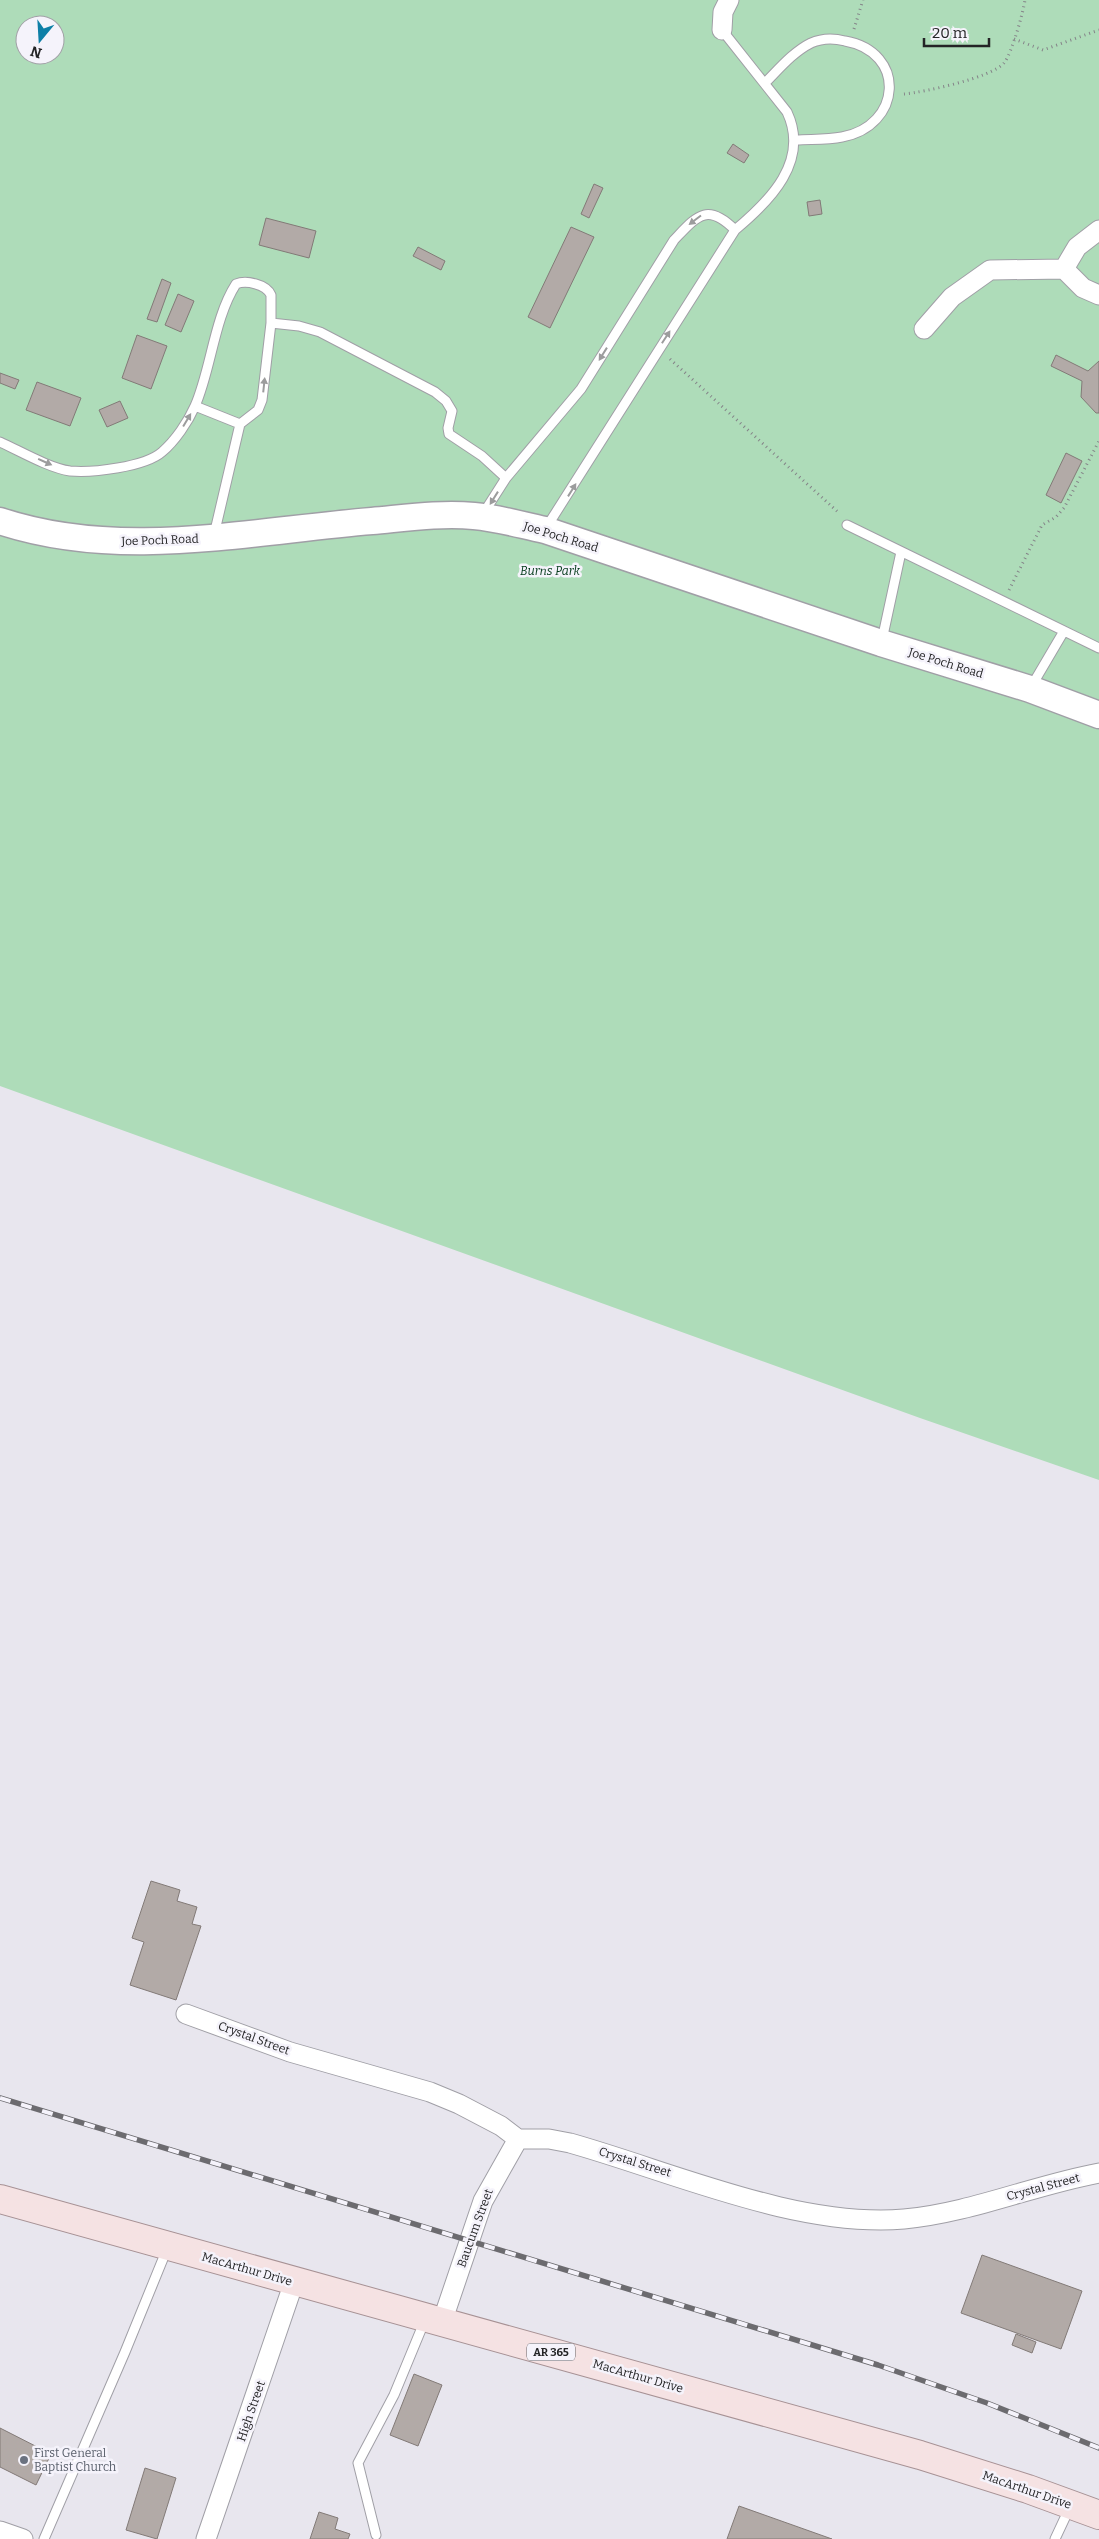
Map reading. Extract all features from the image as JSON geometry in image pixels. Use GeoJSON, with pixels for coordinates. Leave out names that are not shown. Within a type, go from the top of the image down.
{"type":"FeatureCollection","features":[{"type":"Feature","properties":{"kind":"main road","name":"MacArthur Drive"},"geometry":{"type":"LineString","coordinates":[[0,2199],[920,2455],[1028,2489],[1099,2515]]}},
{"type":"Feature","properties":{"kind":"street"},"geometry":{"type":"LineString","coordinates":[[722,30],[723,12],[729,0]]}},
{"type":"Feature","properties":{"kind":"street"},"geometry":{"type":"LineString","coordinates":[[1064,268],[1077,247],[1099,230]]}},
{"type":"Feature","properties":{"kind":"street"},"geometry":{"type":"LineString","coordinates":[[924,329],[952,297],[990,270],[1004,268],[1064,268],[1083,288],[1099,296]]}},
{"type":"Feature","properties":{"kind":"street","name":"Joe Poch Road"},"geometry":{"type":"LineString","coordinates":[[0,522],[65,537],[115,542],[178,541],[441,514],[481,517],[545,530],[881,643],[1030,689],[1099,715]]}},
{"type":"Feature","properties":{"kind":"street","name":"Crystal Street"},"geometry":{"type":"LineString","coordinates":[[186,2014],[290,2052],[383,2077],[437,2095],[501,2126],[518,2139],[549,2139],[570,2143],[746,2197],[812,2214],[875,2221],[935,2214],[1068,2179],[1099,2173]]}},
{"type":"Feature","properties":{"kind":"street","name":"Baucum Street"},"geometry":{"type":"LineString","coordinates":[[434,2320],[483,2201],[518,2139]]}},
{"type":"Feature","properties":{"kind":"street","name":"High Street"},"geometry":{"type":"LineString","coordinates":[[206,2539],[294,2282]]}},
{"type":"Feature","properties":{"kind":"street"},"geometry":{"type":"LineString","coordinates":[[0,2531],[23,2539]]}},
{"type":"Feature","properties":{"kind":"lane"},"geometry":{"type":"LineString","coordinates":[[545,530],[735,230],[760,209],[780,184],[790,163],[796,140],[787,112],[722,30]]}},
{"type":"Feature","properties":{"kind":"lane"},"geometry":{"type":"LineString","coordinates":[[765,83],[799,50],[813,42],[826,39],[850,42],[874,53],[881,60],[888,76],[890,95],[882,114],[855,133],[829,138],[796,140]]}},
{"type":"Feature","properties":{"kind":"lane"},"geometry":{"type":"LineString","coordinates":[[481,517],[506,478],[581,389],[674,240],[690,223],[703,214],[722,217],[735,230]]}},
{"type":"Feature","properties":{"kind":"lane"},"geometry":{"type":"LineString","coordinates":[[0,442],[70,471],[109,470],[145,460],[161,453],[185,424],[195,406],[210,352],[236,284],[241,282],[251,283],[269,290],[271,294],[271,323],[262,400],[258,410],[240,424],[214,537]]}},
{"type":"Feature","properties":{"kind":"lane"},"geometry":{"type":"LineString","coordinates":[[271,323],[298,326],[320,332],[434,392],[446,401],[452,411],[448,428],[449,434],[482,456],[506,478]]}},
{"type":"Feature","properties":{"kind":"lane"},"geometry":{"type":"LineString","coordinates":[[195,406],[240,424]]}},
{"type":"Feature","properties":{"kind":"lane"},"geometry":{"type":"LineString","coordinates":[[848,526],[1099,648]]}},
{"type":"Feature","properties":{"kind":"lane"},"geometry":{"type":"LineString","coordinates":[[881,643],[901,552]]}},
{"type":"Feature","properties":{"kind":"lane"},"geometry":{"type":"LineString","coordinates":[[1030,689],[1064,631]]}},
{"type":"Feature","properties":{"kind":"lane"},"geometry":{"type":"LineString","coordinates":[[44,2539],[168,2247]]}},
{"type":"Feature","properties":{"kind":"lane"},"geometry":{"type":"LineString","coordinates":[[376,2535],[358,2463],[434,2320]]}},
{"type":"Feature","properties":{"kind":"lane"},"geometry":{"type":"LineString","coordinates":[[1055,2539],[1071,2505]]}},
{"type":"Feature","properties":{"kind":"path"},"geometry":{"type":"LineString","coordinates":[[850,42],[863,0]]}},
{"type":"Feature","properties":{"kind":"path"},"geometry":{"type":"LineString","coordinates":[[890,95],[926,92],[992,71],[1004,62],[1014,39],[1025,0]]}},
{"type":"Feature","properties":{"kind":"path"},"geometry":{"type":"LineString","coordinates":[[1014,39],[1043,50],[1099,30]]}},
{"type":"Feature","properties":{"kind":"path"},"geometry":{"type":"LineString","coordinates":[[658,349],[837,509],[848,526]]}},
{"type":"Feature","properties":{"kind":"path"},"geometry":{"type":"LineString","coordinates":[[1004,601],[1042,525],[1056,517],[1064,508],[1099,441]]}},
{"type":"Feature","properties":{"kind":"green space","name":"Burns Park"},"geometry":{"type":"Polygon","coordinates":[[[0,0],[1099,0],[1099,1480],[920,1418],[0,1086],[0,0]]]}},
{"type":"Feature","properties":{"kind":"building"},"geometry":{"type":"Polygon","coordinates":[[[733,144],[749,155],[744,163],[727,153],[733,144]]]}},
{"type":"Feature","properties":{"kind":"building"},"geometry":{"type":"Polygon","coordinates":[[[594,184],[603,188],[589,218],[581,214],[594,184]]]}},
{"type":"Feature","properties":{"kind":"building"},"geometry":{"type":"Polygon","coordinates":[[[820,200],[822,214],[809,216],[807,202],[820,200]]]}},
{"type":"Feature","properties":{"kind":"building"},"geometry":{"type":"Polygon","coordinates":[[[266,218],[316,231],[309,258],[259,245],[266,218]]]}},
{"type":"Feature","properties":{"kind":"building"},"geometry":{"type":"Polygon","coordinates":[[[571,227],[594,237],[550,328],[528,317],[571,227]]]}},
{"type":"Feature","properties":{"kind":"building"},"geometry":{"type":"Polygon","coordinates":[[[418,247],[445,261],[441,270],[413,256],[418,247]]]}},
{"type":"Feature","properties":{"kind":"building"},"geometry":{"type":"Polygon","coordinates":[[[162,279],[171,283],[157,322],[147,319],[162,279]]]}},
{"type":"Feature","properties":{"kind":"building"},"geometry":{"type":"Polygon","coordinates":[[[178,294],[194,301],[181,332],[165,325],[178,294]]]}},
{"type":"Feature","properties":{"kind":"building"},"geometry":{"type":"Polygon","coordinates":[[[137,335],[167,346],[151,389],[122,378],[137,335]]]}},
{"type":"Feature","properties":{"kind":"building"},"geometry":{"type":"Polygon","coordinates":[[[1056,355],[1088,371],[1099,361],[1099,413],[1096,413],[1081,397],[1082,381],[1051,366],[1056,355]]]}},
{"type":"Feature","properties":{"kind":"building"},"geometry":{"type":"Polygon","coordinates":[[[0,373],[19,380],[15,389],[0,383],[0,373]]]}},
{"type":"Feature","properties":{"kind":"building"},"geometry":{"type":"Polygon","coordinates":[[[37,382],[81,398],[70,426],[26,410],[37,382]]]}},
{"type":"Feature","properties":{"kind":"building"},"geometry":{"type":"Polygon","coordinates":[[[120,401],[128,418],[107,427],[99,410],[120,401]]]}},
{"type":"Feature","properties":{"kind":"building"},"geometry":{"type":"Polygon","coordinates":[[[1066,453],[1082,461],[1061,503],[1046,495],[1066,453]]]}},
{"type":"Feature","properties":{"kind":"building"},"geometry":{"type":"Polygon","coordinates":[[[151,1881],[180,1890],[177,1901],[197,1907],[192,1924],[201,1926],[176,2000],[130,1985],[144,1942],[132,1938],[151,1881]]]}},
{"type":"Feature","properties":{"kind":"building"},"geometry":{"type":"Polygon","coordinates":[[[982,2255],[1082,2291],[1061,2349],[961,2313],[982,2255]]]}},
{"type":"Feature","properties":{"kind":"building"},"geometry":{"type":"Polygon","coordinates":[[[1016,2334],[1036,2342],[1032,2353],[1012,2345],[1016,2334]]]}},
{"type":"Feature","properties":{"kind":"building"},"geometry":{"type":"Polygon","coordinates":[[[414,2374],[442,2385],[418,2446],[390,2435],[414,2374]]]}},
{"type":"Feature","properties":{"kind":"building","name":"First General Baptist Church"},"geometry":{"type":"Polygon","coordinates":[[[0,2428],[51,2454],[36,2485],[0,2467],[0,2428]]]}},
{"type":"Feature","properties":{"kind":"building"},"geometry":{"type":"Polygon","coordinates":[[[145,2468],[176,2478],[157,2539],[126,2530],[145,2468]]]}},
{"type":"Feature","properties":{"kind":"building"},"geometry":{"type":"Polygon","coordinates":[[[739,2506],[832,2539],[727,2539],[739,2506]]]}},
{"type":"Feature","properties":{"kind":"building"},"geometry":{"type":"Polygon","coordinates":[[[319,2512],[338,2518],[335,2529],[350,2534],[348,2539],[310,2539],[319,2512]]]}},
{"type":"Feature","properties":{"kind":"railway"},"geometry":{"type":"LineString","coordinates":[[0,2098],[878,2365],[987,2403],[1099,2448]]}},
{"type":"Feature","properties":{"kind":"place","name":"First General Baptist Church"},"geometry":{"type":"Point","coordinates":[24,2460]}}]}
